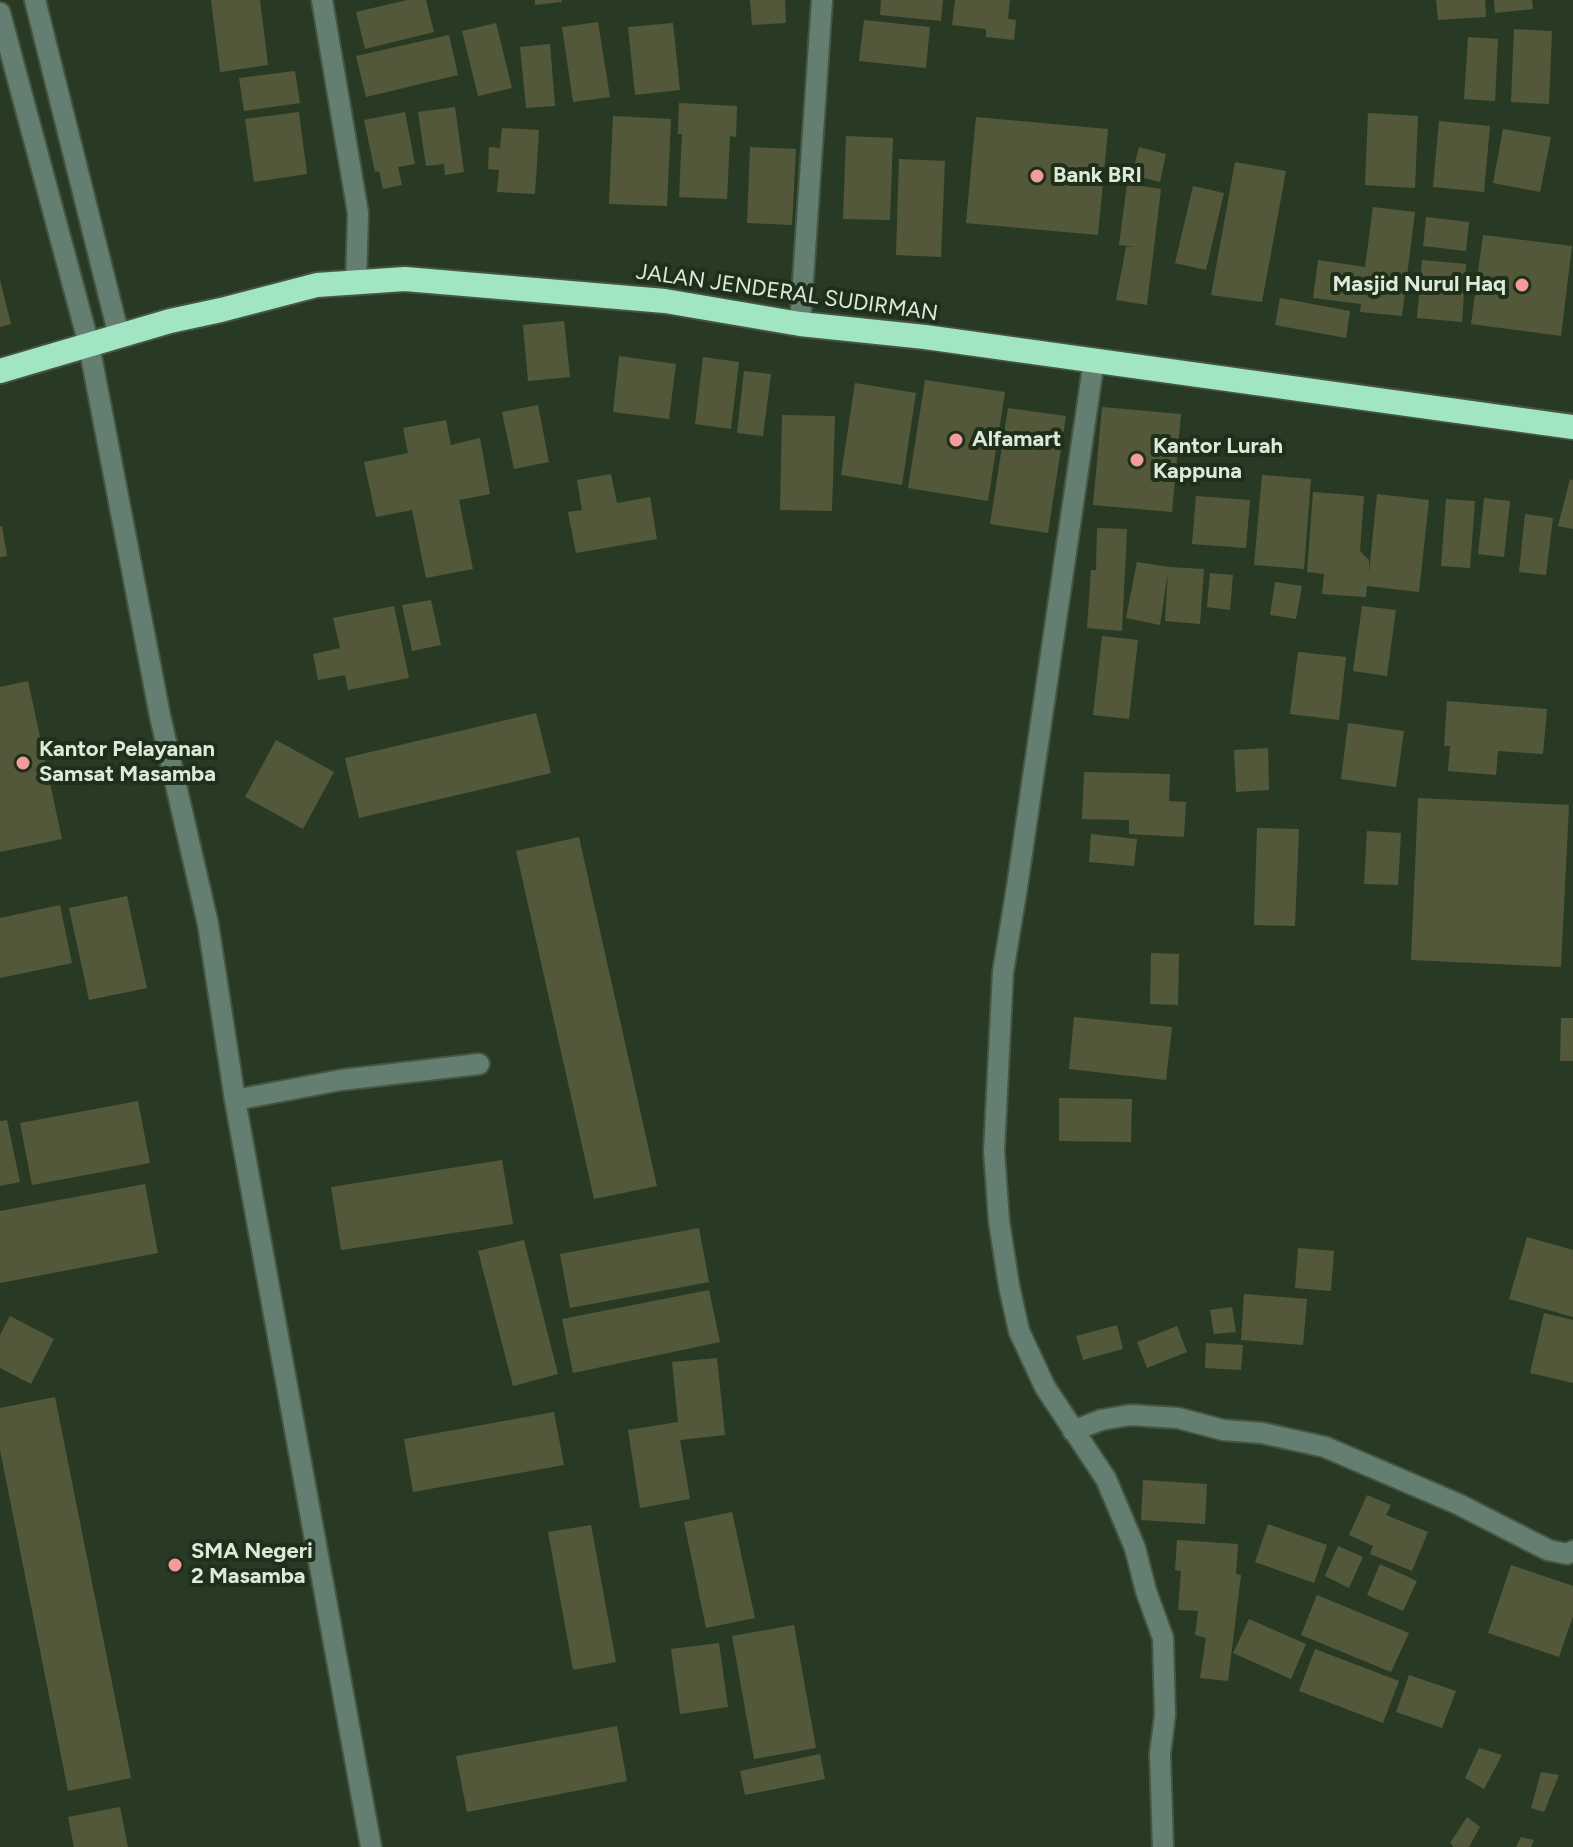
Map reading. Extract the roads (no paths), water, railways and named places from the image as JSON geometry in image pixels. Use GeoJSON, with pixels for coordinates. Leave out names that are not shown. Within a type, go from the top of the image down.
{"type":"FeatureCollection","features":[{"type":"Feature","properties":{"kind":"highway","name":"JALAN JENDERAL SUDIRMAN"},"geometry":{"type":"LineString","coordinates":[[0,371],[170,321],[317,285],[405,279],[665,301],[800,324],[925,337],[1573,427]]}},
{"type":"Feature","properties":{"kind":"street"},"geometry":{"type":"LineString","coordinates":[[35,0],[119,336]]}},
{"type":"Feature","properties":{"kind":"street"},"geometry":{"type":"LineString","coordinates":[[322,0],[358,213],[356,283]]}},
{"type":"Feature","properties":{"kind":"street"},"geometry":{"type":"LineString","coordinates":[[800,324],[822,0]]}},
{"type":"Feature","properties":{"kind":"street"},"geometry":{"type":"LineString","coordinates":[[0,13],[89,345],[160,716],[208,924],[235,1100],[371,1847]]}},
{"type":"Feature","properties":{"kind":"street"},"geometry":{"type":"LineString","coordinates":[[1094,360],[1003,972],[994,1151],[999,1221],[1019,1331],[1045,1387],[1106,1479],[1135,1548],[1163,1638],[1165,1715],[1160,1754],[1163,1847]]}},
{"type":"Feature","properties":{"kind":"street"},"geometry":{"type":"LineString","coordinates":[[235,1100],[341,1080],[479,1064]]}},
{"type":"Feature","properties":{"kind":"street"},"geometry":{"type":"LineString","coordinates":[[1073,1431],[1101,1420],[1130,1415],[1178,1418],[1223,1430],[1262,1433],[1325,1447],[1458,1504],[1548,1550],[1567,1554],[1573,1551]]}},
{"type":"Feature","properties":{"kind":"place","name":"Bank BRI"},"geometry":{"type":"Point","coordinates":[1037,176]}},
{"type":"Feature","properties":{"kind":"place","name":"Masjid Nurul Haq"},"geometry":{"type":"Point","coordinates":[1522,285]}},
{"type":"Feature","properties":{"kind":"place","name":"Alfamart"},"geometry":{"type":"Point","coordinates":[956,440]}},
{"type":"Feature","properties":{"kind":"place","name":"Kantor Lurah Kappuna"},"geometry":{"type":"Point","coordinates":[1137,460]}},
{"type":"Feature","properties":{"kind":"place","name":"Kantor Pelayanan Samsat Masamba"},"geometry":{"type":"Point","coordinates":[23,763]}},
{"type":"Feature","properties":{"kind":"place","name":"SMA Negeri 2 Masamba"},"geometry":{"type":"Point","coordinates":[175,1565]}}]}
